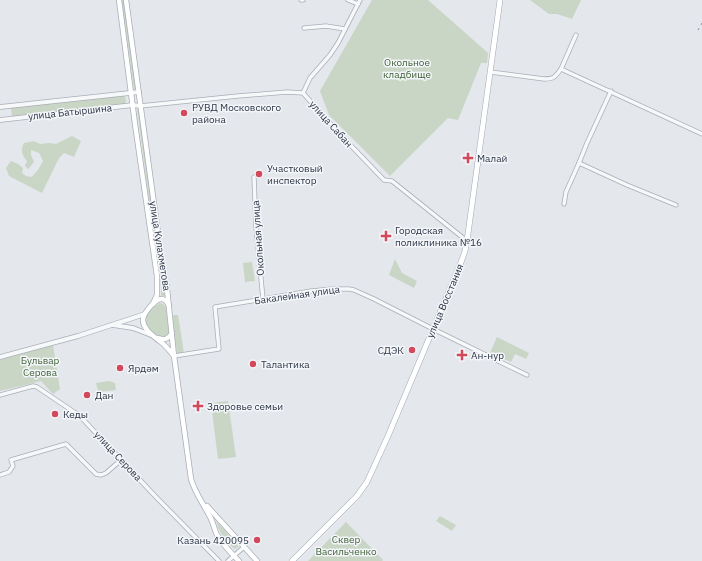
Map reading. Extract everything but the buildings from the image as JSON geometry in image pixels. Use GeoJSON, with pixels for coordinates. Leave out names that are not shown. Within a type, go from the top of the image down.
{"type":"FeatureCollection","features":[{"type":"Feature","properties":{"kind":"main road","name":"улица Кулахметова"},"geometry":{"type":"LineString","coordinates":[[119,0],[132,105],[157,276],[157,295],[153,304]]}},
{"type":"Feature","properties":{"kind":"main road","name":"улица Кулахметова"},"geometry":{"type":"LineString","coordinates":[[126,0],[167,289],[174,356],[191,479],[195,491],[211,517],[216,533],[239,561]]}},
{"type":"Feature","properties":{"kind":"main road","name":"улица Восстания"},"geometry":{"type":"LineString","coordinates":[[292,561],[357,496],[367,482],[388,436],[465,251],[500,0]]}},
{"type":"Feature","properties":{"kind":"main road"},"geometry":{"type":"LineString","coordinates":[[168,305],[166,301],[158,299],[145,314],[143,321],[145,326],[174,356]]}},
{"type":"Feature","properties":{"kind":"main road"},"geometry":{"type":"LineString","coordinates":[[154,336],[161,339],[168,339],[172,333]]}},
{"type":"Feature","properties":{"kind":"main road","name":"улица Кулахметова"},"geometry":{"type":"LineString","coordinates":[[195,491],[257,561]]}},
{"type":"Feature","properties":{"kind":"street"},"geometry":{"type":"LineString","coordinates":[[303,93],[310,78],[330,55],[338,42],[359,2],[348,0]]}},
{"type":"Feature","properties":{"kind":"street"},"geometry":{"type":"LineString","coordinates":[[304,28],[326,26],[345,29]]}},
{"type":"Feature","properties":{"kind":"street"},"geometry":{"type":"LineString","coordinates":[[490,72],[551,79],[561,69],[576,35]]}},
{"type":"Feature","properties":{"kind":"street"},"geometry":{"type":"LineString","coordinates":[[561,69],[702,134]]}},
{"type":"Feature","properties":{"kind":"street"},"geometry":{"type":"LineString","coordinates":[[564,204],[566,192],[611,91]]}},
{"type":"Feature","properties":{"kind":"street","name":"улица Батыршина"},"geometry":{"type":"LineString","coordinates":[[0,107],[139,92]]}},
{"type":"Feature","properties":{"kind":"street","name":"улица Сабан"},"geometry":{"type":"LineString","coordinates":[[140,106],[288,92],[303,93],[384,180],[392,182],[467,241]]}},
{"type":"Feature","properties":{"kind":"street","name":"улица Батыршина"},"geometry":{"type":"LineString","coordinates":[[0,120],[132,105],[140,106]]}},
{"type":"Feature","properties":{"kind":"street"},"geometry":{"type":"LineString","coordinates":[[579,163],[676,205]]}},
{"type":"Feature","properties":{"kind":"street","name":"Окольная улица"},"geometry":{"type":"LineString","coordinates":[[254,177],[256,227],[263,299]]}},
{"type":"Feature","properties":{"kind":"street","name":"Бакалейная улица"},"geometry":{"type":"LineString","coordinates":[[174,356],[219,349],[215,307],[324,290],[349,289],[374,299],[527,375]]}},
{"type":"Feature","properties":{"kind":"street"},"geometry":{"type":"LineString","coordinates":[[0,357],[78,336],[145,314]]}},
{"type":"Feature","properties":{"kind":"street"},"geometry":{"type":"LineString","coordinates":[[113,325],[133,328],[154,336]]}},
{"type":"Feature","properties":{"kind":"street","name":"улица Серова"},"geometry":{"type":"LineString","coordinates":[[0,396],[33,386],[37,387],[78,414],[120,460],[219,561]]}},
{"type":"Feature","properties":{"kind":"street"},"geometry":{"type":"LineString","coordinates":[[0,475],[9,472],[13,466],[12,460],[66,444],[96,474],[101,475],[106,473],[120,460]]}},
{"type":"Feature","properties":{"kind":"street"},"geometry":{"type":"LineString","coordinates":[[228,561],[244,547]]}},
{"type":"Feature","properties":{"kind":"green space"},"geometry":{"type":"Polygon","coordinates":[[[122,0],[124,0],[136,89],[134,89],[122,0]]]}},
{"type":"Feature","properties":{"kind":"green space","name":"Окольное кладбище"},"geometry":{"type":"Polygon","coordinates":[[[372,0],[428,0],[488,53],[487,63],[481,63],[458,120],[448,118],[390,176],[329,115],[320,91],[372,0]]]}},
{"type":"Feature","properties":{"kind":"green space"},"geometry":{"type":"Polygon","coordinates":[[[530,0],[581,0],[572,19],[557,14],[549,14],[530,0]]]}},
{"type":"Feature","properties":{"kind":"green space"},"geometry":{"type":"Polygon","coordinates":[[[124,95],[126,100],[125,105],[12,117],[11,108],[124,95]]]}},
{"type":"Feature","properties":{"kind":"green space"},"geometry":{"type":"Polygon","coordinates":[[[139,108],[165,296],[161,296],[161,286],[137,109],[139,108]]]}},
{"type":"Feature","properties":{"kind":"green space"},"geometry":{"type":"Polygon","coordinates":[[[72,136],[81,141],[74,157],[64,153],[59,158],[42,193],[9,176],[6,168],[11,161],[23,168],[22,173],[26,176],[32,177],[43,161],[39,153],[31,150],[31,155],[34,162],[28,169],[25,166],[27,161],[22,152],[24,143],[34,141],[40,144],[56,144],[72,136]]]}},
{"type":"Feature","properties":{"kind":"green space"},"geometry":{"type":"Polygon","coordinates":[[[395,259],[402,273],[417,281],[414,288],[389,275],[395,259]]]}},
{"type":"Feature","properties":{"kind":"green space"},"geometry":{"type":"Polygon","coordinates":[[[252,262],[255,281],[245,282],[243,263],[252,262]]]}},
{"type":"Feature","properties":{"kind":"green space"},"geometry":{"type":"Polygon","coordinates":[[[160,303],[166,307],[169,334],[166,338],[152,332],[148,328],[145,320],[150,311],[160,303]]]}},
{"type":"Feature","properties":{"kind":"green space"},"geometry":{"type":"Polygon","coordinates":[[[174,315],[178,315],[184,353],[177,353],[172,318],[174,315]]]}},
{"type":"Feature","properties":{"kind":"green space"},"geometry":{"type":"Polygon","coordinates":[[[497,337],[529,353],[526,359],[515,354],[511,362],[490,353],[497,337]]]}},
{"type":"Feature","properties":{"kind":"green space","name":"Бульвар Серова"},"geometry":{"type":"Polygon","coordinates":[[[53,345],[60,389],[53,394],[41,381],[0,391],[0,360],[53,345]]]}},
{"type":"Feature","properties":{"kind":"green space"},"geometry":{"type":"Polygon","coordinates":[[[109,381],[115,383],[116,390],[98,392],[96,383],[109,381]]]}},
{"type":"Feature","properties":{"kind":"green space"},"geometry":{"type":"Polygon","coordinates":[[[228,401],[236,457],[218,459],[211,403],[228,401]]]}},
{"type":"Feature","properties":{"kind":"green space"},"geometry":{"type":"Polygon","coordinates":[[[440,516],[456,525],[452,531],[436,521],[440,516]]]}},
{"type":"Feature","properties":{"kind":"green space"},"geometry":{"type":"Polygon","coordinates":[[[216,521],[239,546],[235,549],[229,544],[221,533],[216,521]]]}},
{"type":"Feature","properties":{"kind":"green space","name":"Сквер Васильченко"},"geometry":{"type":"Polygon","coordinates":[[[346,522],[383,560],[308,561],[346,522]]]}},
{"type":"Feature","properties":{"kind":"railway"},"geometry":{"type":"LineString","coordinates":[[698,30],[702,23]]}},
{"type":"Feature","properties":{"kind":"place","name":"РУВД Московского района"},"geometry":{"type":"Point","coordinates":[184,113]}},
{"type":"Feature","properties":{"kind":"place","name":"Малай"},"geometry":{"type":"Point","coordinates":[468,158]}},
{"type":"Feature","properties":{"kind":"place","name":"Участковый инспектор"},"geometry":{"type":"Point","coordinates":[259,174]}},
{"type":"Feature","properties":{"kind":"place","name":"Городская поликлиника №16"},"geometry":{"type":"Point","coordinates":[386,236]}},
{"type":"Feature","properties":{"kind":"place","name":"СДЭК"},"geometry":{"type":"Point","coordinates":[412,350]}},
{"type":"Feature","properties":{"kind":"place","name":"Ан-нур"},"geometry":{"type":"Point","coordinates":[462,355]}},
{"type":"Feature","properties":{"kind":"place","name":"Талантика"},"geometry":{"type":"Point","coordinates":[253,364]}},
{"type":"Feature","properties":{"kind":"place","name":"Ярдәм"},"geometry":{"type":"Point","coordinates":[120,368]}},
{"type":"Feature","properties":{"kind":"place","name":"Дан"},"geometry":{"type":"Point","coordinates":[87,395]}},
{"type":"Feature","properties":{"kind":"place","name":"Здоровье семьи"},"geometry":{"type":"Point","coordinates":[198,406]}},
{"type":"Feature","properties":{"kind":"place","name":"Кеды"},"geometry":{"type":"Point","coordinates":[55,414]}},
{"type":"Feature","properties":{"kind":"place","name":"Казань 420095"},"geometry":{"type":"Point","coordinates":[257,540]}}]}
